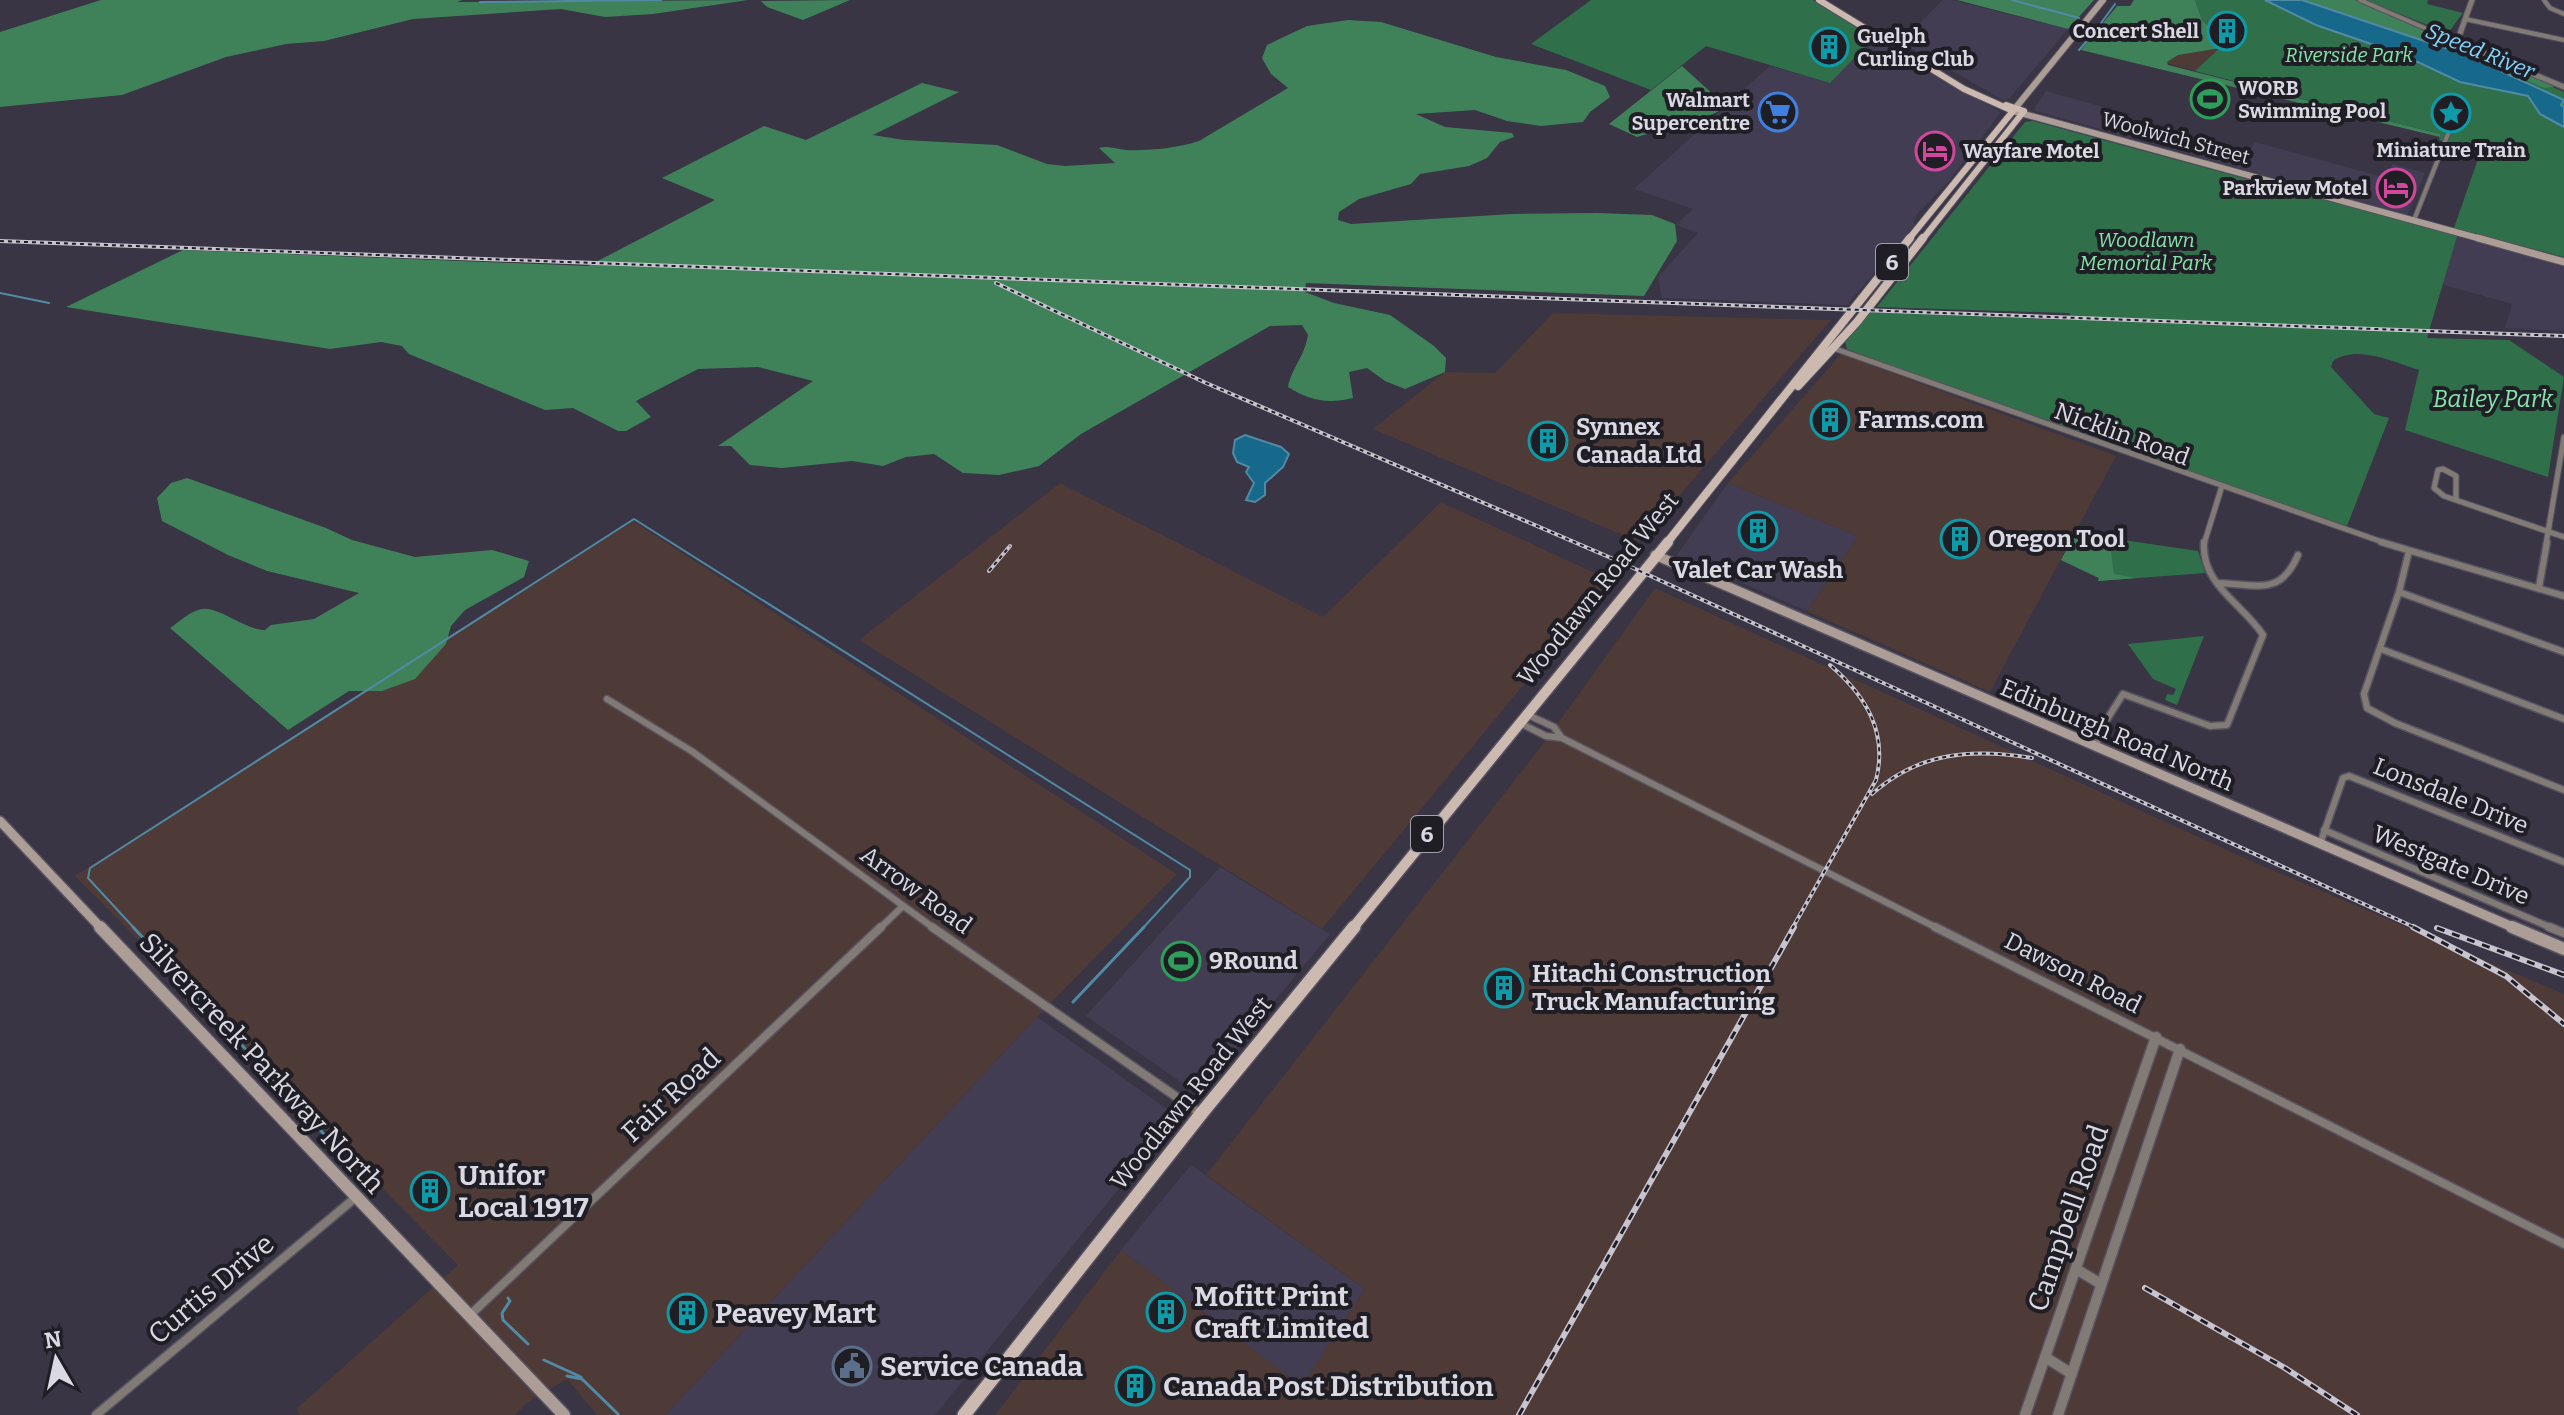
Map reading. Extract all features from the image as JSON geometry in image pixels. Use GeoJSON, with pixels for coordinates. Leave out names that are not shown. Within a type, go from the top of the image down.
{"type":"FeatureCollection","features":[{"type":"Feature","properties":{"kind":"main road","name":"Woolwich Street"},"geometry":{"type":"LineString","coordinates":[[1819,0],[1982,99],[2564,262]]}},
{"type":"Feature","properties":{"kind":"main road"},"geometry":{"type":"LineString","coordinates":[[2019,111],[2032,101],[2028,97],[2057,54],[2103,0]]}},
{"type":"Feature","properties":{"kind":"main road","name":"Woodlawn Road West"},"geometry":{"type":"LineString","coordinates":[[964,1415],[1201,1114],[1521,718],[2019,111]]}},
{"type":"Feature","properties":{"kind":"main road","name":"Woodlawn Road West"},"geometry":{"type":"LineString","coordinates":[[1789,393],[1834,348],[2019,111]]}},
{"type":"Feature","properties":{"kind":"main road","name":"Edinburgh Road North"},"geometry":{"type":"LineString","coordinates":[[1655,555],[2564,949]]}},
{"type":"Feature","properties":{"kind":"main road","name":"Silvercreek Parkway North"},"geometry":{"type":"LineString","coordinates":[[0,821],[564,1415]]}},
{"type":"Feature","properties":{"kind":"street"},"geometry":{"type":"LineString","coordinates":[[2360,0],[2564,87]]}},
{"type":"Feature","properties":{"kind":"street"},"geometry":{"type":"LineString","coordinates":[[2457,42],[2472,0]]}},
{"type":"Feature","properties":{"kind":"street"},"geometry":{"type":"LineString","coordinates":[[2544,0],[2550,8],[2564,14]]}},
{"type":"Feature","properties":{"kind":"street"},"geometry":{"type":"LineString","coordinates":[[2465,19],[2564,40]]}},
{"type":"Feature","properties":{"kind":"street"},"geometry":{"type":"LineString","coordinates":[[2414,220],[2450,129]]}},
{"type":"Feature","properties":{"kind":"street","name":"Nicklin Road"},"geometry":{"type":"LineString","coordinates":[[1824,345],[2221,489],[2409,551],[2564,596]]}},
{"type":"Feature","properties":{"kind":"street"},"geometry":{"type":"LineString","coordinates":[[2539,587],[2547,531],[2561,481],[2564,437]]}},
{"type":"Feature","properties":{"kind":"street"},"geometry":{"type":"LineString","coordinates":[[2456,500],[2456,476],[2443,469],[2438,470],[2434,488],[2456,500],[2564,537]]}},
{"type":"Feature","properties":{"kind":"street"},"geometry":{"type":"LineString","coordinates":[[2095,747],[2105,722],[2123,694],[2210,726],[2227,725],[2263,635],[2217,583],[2207,565],[2202,539],[2221,489]]}},
{"type":"Feature","properties":{"kind":"street"},"geometry":{"type":"LineString","coordinates":[[2409,551],[2399,592],[2364,694],[2367,708],[2395,723],[2564,790]]}},
{"type":"Feature","properties":{"kind":"street"},"geometry":{"type":"LineString","coordinates":[[2217,583],[2275,584],[2289,576],[2298,555]]}},
{"type":"Feature","properties":{"kind":"street"},"geometry":{"type":"LineString","coordinates":[[2399,592],[2564,652]]}},
{"type":"Feature","properties":{"kind":"street"},"geometry":{"type":"LineString","coordinates":[[2381,649],[2564,719]]}},
{"type":"Feature","properties":{"kind":"street","name":"Arrow Road"},"geometry":{"type":"LineString","coordinates":[[607,699],[684,746],[903,906],[1201,1114]]}},
{"type":"Feature","properties":{"kind":"street","name":"Dawson Road"},"geometry":{"type":"LineString","coordinates":[[1521,718],[1546,736],[1562,738],[2564,1244]]}},
{"type":"Feature","properties":{"kind":"street","name":"Dawson Road"},"geometry":{"type":"LineString","coordinates":[[1521,718],[1554,727],[1562,738]]}},
{"type":"Feature","properties":{"kind":"street","name":"Lonsdale Drive"},"geometry":{"type":"LineString","coordinates":[[2320,844],[2343,778],[2349,776],[2564,862]]}},
{"type":"Feature","properties":{"kind":"street","name":"Westgate Drive"},"geometry":{"type":"LineString","coordinates":[[2324,830],[2564,933]]}},
{"type":"Feature","properties":{"kind":"street","name":"Fair Road"},"geometry":{"type":"LineString","coordinates":[[469,1316],[903,906]]}},
{"type":"Feature","properties":{"kind":"street","name":"Campbell Road"},"geometry":{"type":"LineString","coordinates":[[2025,1415],[2156,1037]]}},
{"type":"Feature","properties":{"kind":"street","name":"Campbell Road"},"geometry":{"type":"LineString","coordinates":[[2058,1415],[2180,1049]]}},
{"type":"Feature","properties":{"kind":"street","name":"Curtis Drive"},"geometry":{"type":"LineString","coordinates":[[96,1415],[355,1198]]}},
{"type":"Feature","properties":{"kind":"street"},"geometry":{"type":"LineString","coordinates":[[2076,1269],[2101,1284]]}},
{"type":"Feature","properties":{"kind":"street"},"geometry":{"type":"LineString","coordinates":[[2045,1357],[2072,1374]]}},
{"type":"Feature","properties":{"kind":"shaded area"},"geometry":{"type":"Polygon","coordinates":[[[1943,0],[2068,29],[2009,99],[2003,100],[1901,42],[1943,0]]]}},
{"type":"Feature","properties":{"kind":"shaded area"},"geometry":{"type":"Polygon","coordinates":[[[1878,40],[1951,86],[2001,112],[1948,182],[1917,214],[1913,227],[1847,305],[1662,298],[1658,277],[1698,233],[1676,225],[1693,209],[1634,189],[1770,66],[1830,83],[1869,43],[1878,40]]]}},
{"type":"Feature","properties":{"kind":"shaded area"},"geometry":{"type":"Polygon","coordinates":[[[2221,48],[2195,71],[2166,63],[2178,55],[2221,48]]]}},
{"type":"Feature","properties":{"kind":"shaded area"},"geometry":{"type":"Polygon","coordinates":[[[2046,91],[2125,113],[2122,119],[2247,154],[2255,142],[2386,178],[2393,164],[2425,173],[2407,215],[2036,111],[2034,109],[2046,91]]]}},
{"type":"Feature","properties":{"kind":"shaded area"},"geometry":{"type":"Polygon","coordinates":[[[2457,236],[2564,266],[2564,331],[2505,328],[2512,304],[2441,284],[2457,236]]]}},
{"type":"Feature","properties":{"kind":"shaded area"},"geometry":{"type":"Polygon","coordinates":[[[1553,313],[1831,320],[1639,542],[1373,429],[1445,372],[1495,373],[1553,313]]]}},
{"type":"Feature","properties":{"kind":"shaded area"},"geometry":{"type":"Polygon","coordinates":[[[1841,354],[2116,456],[1990,692],[1807,611],[1858,536],[1728,483],[1841,354]]]}},
{"type":"Feature","properties":{"kind":"shaded area"},"geometry":{"type":"Polygon","coordinates":[[[1060,483],[1323,617],[1441,502],[1610,580],[1322,929],[859,640],[1060,483]]]}},
{"type":"Feature","properties":{"kind":"shaded area"},"geometry":{"type":"Polygon","coordinates":[[[1728,483],[1858,536],[1807,611],[1677,555],[1728,483]]]}},
{"type":"Feature","properties":{"kind":"shaded area"},"geometry":{"type":"Polygon","coordinates":[[[633,521],[1177,874],[1037,1017],[665,1415],[597,1415],[567,1379],[527,1403],[515,1415],[300,1415],[296,1409],[458,1265],[75,876],[633,521]]]}},
{"type":"Feature","properties":{"kind":"shaded area"},"geometry":{"type":"Polygon","coordinates":[[[1655,588],[2251,861],[2564,994],[2564,1415],[995,1415],[1121,1250],[1302,1386],[1365,1289],[1206,1175],[1543,744],[1655,588]]]}},
{"type":"Feature","properties":{"kind":"shaded area"},"geometry":{"type":"Polygon","coordinates":[[[1220,867],[1330,934],[1210,1079],[1188,1087],[1086,1016],[1220,867]]]}},
{"type":"Feature","properties":{"kind":"shaded area"},"geometry":{"type":"Polygon","coordinates":[[[1037,1017],[1171,1112],[1173,1122],[935,1415],[665,1415],[1037,1017]]]}},
{"type":"Feature","properties":{"kind":"shaded area"},"geometry":{"type":"Polygon","coordinates":[[[1191,1165],[1365,1289],[1302,1387],[1121,1250],[1191,1165]]]}},
{"type":"Feature","properties":{"kind":"green space"},"geometry":{"type":"Polygon","coordinates":[[[101,0],[748,0],[653,14],[605,17],[561,9],[413,19],[324,41],[286,44],[226,57],[122,95],[0,107],[0,32],[101,0]]]}},
{"type":"Feature","properties":{"kind":"green space"},"geometry":{"type":"Polygon","coordinates":[[[850,0],[803,20],[767,7],[761,1],[850,0]]]}},
{"type":"Feature","properties":{"kind":"green space"},"geometry":{"type":"Polygon","coordinates":[[[1591,0],[1813,0],[1878,40],[1869,43],[1830,83],[1706,46],[1651,90],[1531,44],[1591,0]]]}},
{"type":"Feature","properties":{"kind":"green space"},"geometry":{"type":"Polygon","coordinates":[[[1957,0],[2094,0],[2068,29],[1957,0]]]}},
{"type":"Feature","properties":{"kind":"green space"},"geometry":{"type":"Polygon","coordinates":[[[2134,0],[2195,0],[2202,20],[2225,44],[2221,48],[2178,55],[2167,62],[2168,65],[2440,134],[2440,137],[2081,50],[2117,6],[2130,6],[2134,0]]]}},
{"type":"Feature","properties":{"kind":"green space","name":"Riverside Park"},"geometry":{"type":"Polygon","coordinates":[[[2195,0],[2353,0],[2564,92],[2564,257],[2454,228],[2478,152],[2439,140],[2440,134],[2195,71],[2224,44],[2202,20],[2195,0]]]}},
{"type":"Feature","properties":{"kind":"green space"},"geometry":{"type":"Polygon","coordinates":[[[2302,0],[2355,0],[2557,86],[2545,88],[2463,54],[2302,0]]]}},
{"type":"Feature","properties":{"kind":"green space"},"geometry":{"type":"Polygon","coordinates":[[[2365,0],[2428,0],[2427,4],[2463,13],[2448,33],[2365,0]]]}},
{"type":"Feature","properties":{"kind":"green space"},"geometry":{"type":"Polygon","coordinates":[[[1348,20],[1381,22],[1496,57],[1566,70],[1605,86],[1610,97],[1590,112],[1583,122],[1541,126],[1507,121],[1475,110],[1416,114],[1445,127],[1512,133],[1514,137],[1500,142],[1487,158],[1469,166],[1420,174],[1411,184],[1359,199],[1339,212],[1338,220],[1351,224],[1512,214],[1652,215],[1675,224],[1677,241],[1644,296],[1306,283],[1305,292],[1334,303],[1390,315],[1446,358],[1445,372],[1405,389],[1385,381],[1367,368],[1349,372],[1353,398],[1327,401],[1312,398],[1288,387],[1308,335],[1302,325],[1270,326],[1081,434],[1039,466],[999,475],[963,473],[934,454],[906,457],[883,466],[852,461],[782,468],[750,465],[731,446],[718,446],[813,381],[758,367],[698,369],[636,401],[651,417],[626,431],[618,431],[573,408],[545,410],[409,354],[402,346],[381,342],[330,349],[66,307],[183,250],[588,266],[715,200],[662,178],[764,126],[806,140],[922,83],[959,92],[873,135],[904,140],[997,145],[1047,164],[1115,163],[1099,148],[1153,149],[1199,141],[1288,88],[1271,74],[1262,58],[1267,45],[1307,26],[1348,20]]]}},
{"type":"Feature","properties":{"kind":"green space"},"geometry":{"type":"Polygon","coordinates":[[[1682,66],[1727,107],[1637,137],[1609,124],[1682,66]]]}},
{"type":"Feature","properties":{"kind":"green space"},"geometry":{"type":"Polygon","coordinates":[[[2033,121],[2457,236],[2427,338],[2509,340],[2564,377],[2548,477],[2405,430],[2419,370],[2376,356],[2343,356],[2333,361],[2331,367],[2374,414],[2389,418],[2347,526],[1961,392],[1847,349],[1845,342],[1871,312],[2073,320],[2069,313],[1877,307],[2025,122],[2033,121]]]}},
{"type":"Feature","properties":{"kind":"green space"},"geometry":{"type":"Polygon","coordinates":[[[187,478],[352,540],[415,557],[492,550],[529,561],[524,577],[465,610],[451,626],[446,644],[415,679],[382,691],[349,691],[288,730],[170,628],[191,613],[205,609],[265,630],[271,625],[314,619],[359,593],[267,571],[162,521],[157,498],[171,483],[187,478]]]}},
{"type":"Feature","properties":{"kind":"green space"},"geometry":{"type":"Polygon","coordinates":[[[2080,526],[2116,539],[2198,551],[2205,573],[2098,581],[2099,578],[2061,560],[2080,526]]]}},
{"type":"Feature","properties":{"kind":"green space"},"geometry":{"type":"Polygon","coordinates":[[[2078,528],[2110,546],[2114,574],[2136,578],[2098,581],[2099,578],[2061,560],[2078,528]]]}},
{"type":"Feature","properties":{"kind":"green space"},"geometry":{"type":"Polygon","coordinates":[[[2204,636],[2177,705],[2165,700],[2167,694],[2173,695],[2176,689],[2153,679],[2128,644],[2204,636]]]}},
{"type":"Feature","properties":{"kind":"water"},"geometry":{"type":"Polygon","coordinates":[[[2265,0],[2302,0],[2463,54],[2564,100],[2561,105],[2564,107],[2564,127],[2540,114],[2528,96],[2460,82],[2403,55],[2316,25],[2265,0]]]}},
{"type":"Feature","properties":{"kind":"water"},"geometry":{"type":"Polygon","coordinates":[[[1245,435],[1281,447],[1289,454],[1283,467],[1265,483],[1265,495],[1255,502],[1246,500],[1254,483],[1246,472],[1249,467],[1237,462],[1233,453],[1235,440],[1245,435]]]}},
{"type":"Feature","properties":{"kind":"waterway"},"geometry":{"type":"LineString","coordinates":[[480,2],[661,0]]}},
{"type":"Feature","properties":{"kind":"waterway"},"geometry":{"type":"LineString","coordinates":[[2012,0],[2079,18]]}},
{"type":"Feature","properties":{"kind":"waterway"},"geometry":{"type":"LineString","coordinates":[[2096,30],[2115,4]]}},
{"type":"Feature","properties":{"kind":"waterway"},"geometry":{"type":"LineString","coordinates":[[2079,50],[2094,33]]}},
{"type":"Feature","properties":{"kind":"waterway"},"geometry":{"type":"LineString","coordinates":[[0,293],[49,303]]}},
{"type":"Feature","properties":{"kind":"waterway"},"geometry":{"type":"LineString","coordinates":[[135,929],[88,878],[90,868],[634,519],[1190,870],[1190,877],[1142,929]]}},
{"type":"Feature","properties":{"kind":"waterway"},"geometry":{"type":"LineString","coordinates":[[133,927],[335,1146]]}},
{"type":"Feature","properties":{"kind":"waterway"},"geometry":{"type":"LineString","coordinates":[[1073,1002],[1144,927]]}},
{"type":"Feature","properties":{"kind":"waterway"},"geometry":{"type":"LineString","coordinates":[[508,1298],[510,1301],[502,1313],[503,1320],[528,1344]]}},
{"type":"Feature","properties":{"kind":"waterway"},"geometry":{"type":"LineString","coordinates":[[544,1360],[581,1377]]}},
{"type":"Feature","properties":{"kind":"waterway"},"geometry":{"type":"LineString","coordinates":[[567,1376],[582,1379],[618,1414]]}},
{"type":"Feature","properties":{"kind":"railway"},"geometry":{"type":"LineString","coordinates":[[0,241],[2564,336]]}},
{"type":"Feature","properties":{"kind":"railway"},"geometry":{"type":"LineString","coordinates":[[996,283],[1206,383],[1618,561],[2418,929]]}},
{"type":"Feature","properties":{"kind":"railway"},"geometry":{"type":"LineString","coordinates":[[989,571],[1010,546]]}},
{"type":"Feature","properties":{"kind":"railway"},"geometry":{"type":"LineString","coordinates":[[1792,929],[1876,780],[1879,763],[1879,746],[1871,716],[1854,689],[1830,665]]}},
{"type":"Feature","properties":{"kind":"railway"},"geometry":{"type":"LineString","coordinates":[[1872,794],[1908,769],[1947,756],[1988,754],[2032,758]]}},
{"type":"Feature","properties":{"kind":"railway"},"geometry":{"type":"LineString","coordinates":[[1519,1415],[1794,927]]}},
{"type":"Feature","properties":{"kind":"railway"},"geometry":{"type":"LineString","coordinates":[[2413,927],[2506,976],[2564,1024]]}},
{"type":"Feature","properties":{"kind":"railway"},"geometry":{"type":"LineString","coordinates":[[2437,928],[2564,975]]}},
{"type":"Feature","properties":{"kind":"railway"},"geometry":{"type":"LineString","coordinates":[[2145,1288],[2285,1368],[2357,1415]]}},
{"type":"Feature","properties":{"kind":"place","name":"Concert Shell"},"geometry":{"type":"Point","coordinates":[2227,31]}},
{"type":"Feature","properties":{"kind":"place","name":"Guelph Curling Club"},"geometry":{"type":"Point","coordinates":[1829,47]}},
{"type":"Feature","properties":{"kind":"place","name":"WORB Swimming Pool"},"geometry":{"type":"Point","coordinates":[2210,99]}},
{"type":"Feature","properties":{"kind":"place","name":"Walmart Supercentre"},"geometry":{"type":"Point","coordinates":[1778,112]}},
{"type":"Feature","properties":{"kind":"place","name":"Miniature Train"},"geometry":{"type":"Point","coordinates":[2451,113]}},
{"type":"Feature","properties":{"kind":"place","name":"Wayfare Motel"},"geometry":{"type":"Point","coordinates":[1935,151]}},
{"type":"Feature","properties":{"kind":"place","name":"Parkview Motel"},"geometry":{"type":"Point","coordinates":[2396,188]}},
{"type":"Feature","properties":{"kind":"place","name":"Farms.com"},"geometry":{"type":"Point","coordinates":[1830,420]}},
{"type":"Feature","properties":{"kind":"place","name":"Synnex Canada Ltd"},"geometry":{"type":"Point","coordinates":[1548,441]}},
{"type":"Feature","properties":{"kind":"place","name":"Valet Car Wash"},"geometry":{"type":"Point","coordinates":[1758,531]}},
{"type":"Feature","properties":{"kind":"place","name":"Oregon Tool"},"geometry":{"type":"Point","coordinates":[1960,539]}},
{"type":"Feature","properties":{"kind":"place","name":"9Round"},"geometry":{"type":"Point","coordinates":[1181,961]}},
{"type":"Feature","properties":{"kind":"place","name":"Hitachi Construction Truck Manufacturing"},"geometry":{"type":"Point","coordinates":[1504,988]}},
{"type":"Feature","properties":{"kind":"place","name":"Unifor Local 1917"},"geometry":{"type":"Point","coordinates":[430,1191]}},
{"type":"Feature","properties":{"kind":"place","name":"Mofitt Print Craft Limited"},"geometry":{"type":"Point","coordinates":[1166,1312]}},
{"type":"Feature","properties":{"kind":"place","name":"Peavey Mart"},"geometry":{"type":"Point","coordinates":[687,1313]}},
{"type":"Feature","properties":{"kind":"place","name":"Service Canada"},"geometry":{"type":"Point","coordinates":[852,1366]}},
{"type":"Feature","properties":{"kind":"place","name":"Canada Post Distribution"},"geometry":{"type":"Point","coordinates":[1135,1386]}},
{"type":"Feature","properties":{"kind":"water label","name":"Speed River"},"geometry":{"type":"Point","coordinates":[2480,51]}},
{"type":"Feature","properties":{"kind":"park label","name":"Woodlawn Memorial Park"},"geometry":{"type":"Point","coordinates":[2146,252]}},
{"type":"Feature","properties":{"kind":"park label","name":"Bailey Park"},"geometry":{"type":"Point","coordinates":[2493,399]}}]}
